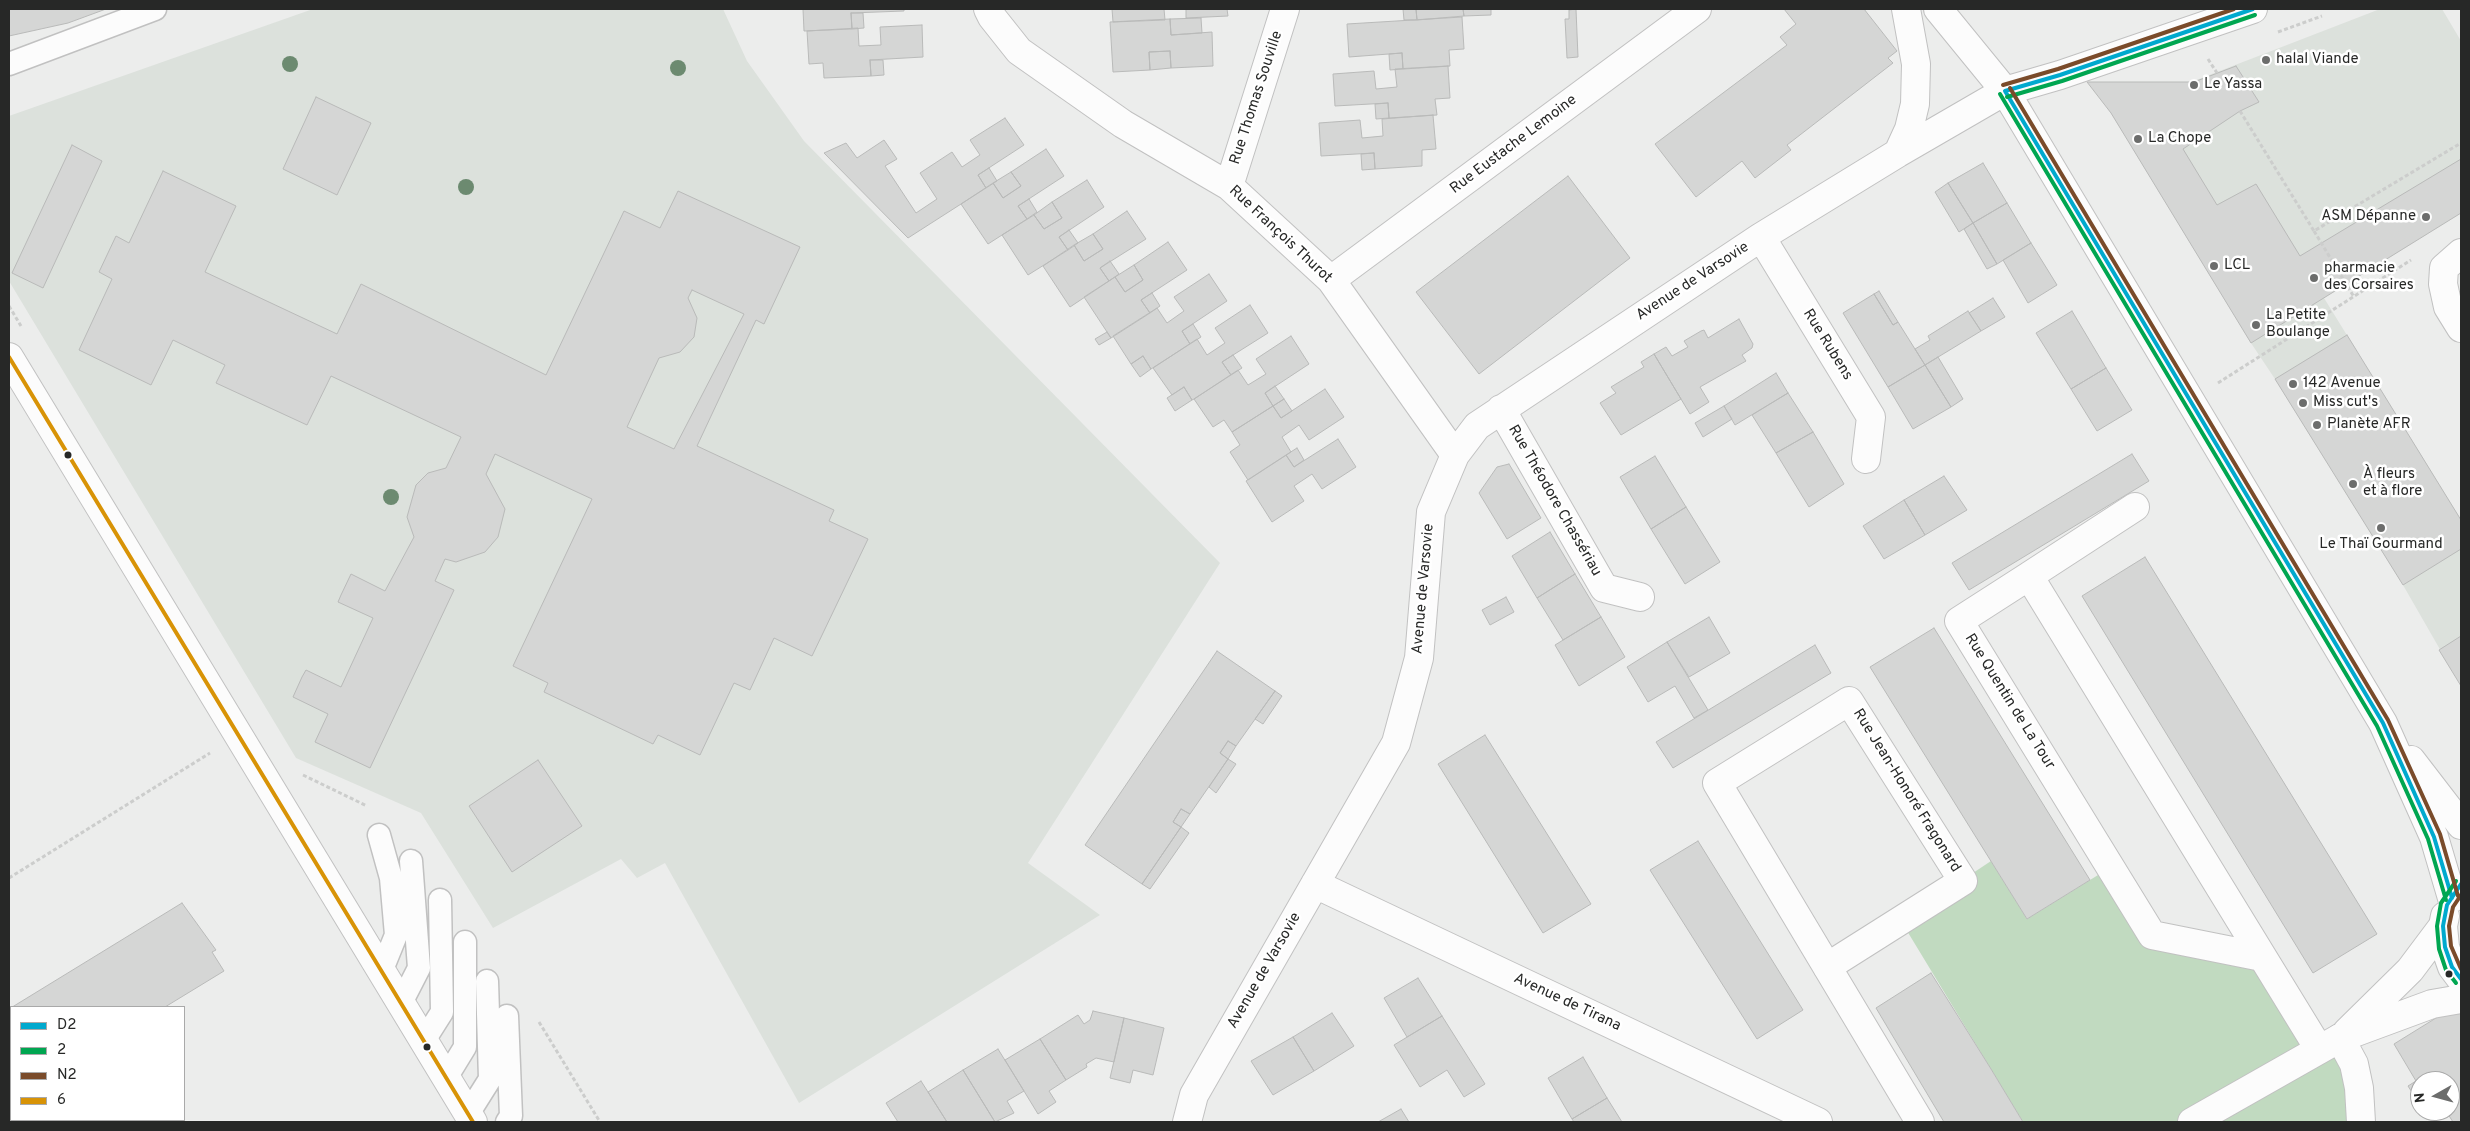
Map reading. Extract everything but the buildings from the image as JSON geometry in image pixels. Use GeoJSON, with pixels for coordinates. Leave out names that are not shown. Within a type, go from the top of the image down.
{"type":"FeatureCollection","features":[{"type":"Feature","properties":{"kind":"street","name":"Rue François Thurot"},"geometry":{"type":"LineString","coordinates":[[988,9],[992,17],[1020,51],[1123,124],[1229,186],[1331,280],[1455,455]]}},
{"type":"Feature","properties":{"kind":"street","name":"Rue Thomas Souville"},"geometry":{"type":"LineString","coordinates":[[1229,186],[1285,9]]}},
{"type":"Feature","properties":{"kind":"street","name":"Rue Eustache Lemoine"},"geometry":{"type":"LineString","coordinates":[[1331,280],[1697,9]]}},
{"type":"Feature","properties":{"kind":"street"},"geometry":{"type":"LineString","coordinates":[[1898,153],[1909,129],[1914,104],[1916,64],[1906,9]]}},
{"type":"Feature","properties":{"kind":"street"},"geometry":{"type":"LineString","coordinates":[[1938,9],[2005,91],[2383,723],[2461,825]]}},
{"type":"Feature","properties":{"kind":"street","name":"Avenue de Varsovie"},"geometry":{"type":"LineString","coordinates":[[1187,1122],[1194,1095],[1396,744],[1419,658],[1431,512],[1455,455],[1477,426],[1761,237],[1898,153],[2005,91],[2060,75],[2245,10]]}},
{"type":"Feature","properties":{"kind":"street","name":"Rue Rubens"},"geometry":{"type":"LineString","coordinates":[[1761,237],[1871,417],[1866,459]]}},
{"type":"Feature","properties":{"kind":"street"},"geometry":{"type":"LineString","coordinates":[[2454,260],[2443,284],[2448,307],[2461,328]]}},
{"type":"Feature","properties":{"kind":"street"},"geometry":{"type":"LineString","coordinates":[[9,357],[470,1118]]}},
{"type":"Feature","properties":{"kind":"street","name":"Rue Théodore Chassériau"},"geometry":{"type":"LineString","coordinates":[[1500,409],[1604,588],[1640,596]]}},
{"type":"Feature","properties":{"kind":"street"},"geometry":{"type":"LineString","coordinates":[[2135,507],[2029,576],[2262,957],[2330,1044],[2354,1064],[2359,1088],[2361,1122]]}},
{"type":"Feature","properties":{"kind":"street","name":"Rue Quentin de La Tour"},"geometry":{"type":"LineString","coordinates":[[2029,576],[1959,621],[2152,935],[2262,957]]}},
{"type":"Feature","properties":{"kind":"street","name":"Rue Jean-Honoré Fragonard"},"geometry":{"type":"LineString","coordinates":[[1827,967],[1963,881],[1849,701],[1717,783],[1827,967],[1920,1122]]}},
{"type":"Feature","properties":{"kind":"street"},"geometry":{"type":"LineString","coordinates":[[2383,723],[2456,891],[2448,905],[2443,926],[2444,947],[2452,968],[2461,979]]}},
{"type":"Feature","properties":{"kind":"street","name":"Avenue de Tirana"},"geometry":{"type":"LineString","coordinates":[[1315,884],[1818,1122]]}},
{"type":"Feature","properties":{"kind":"street"},"geometry":{"type":"LineString","coordinates":[[2330,1044],[2410,970],[2443,926]]}},
{"type":"Feature","properties":{"kind":"street"},"geometry":{"type":"LineString","coordinates":[[2192,1122],[2330,1044],[2432,1004],[2461,999]]}},
{"type":"Feature","properties":{"kind":"street"},"geometry":{"type":"LineString","coordinates":[[2359,1088],[2379,1122]]}},
{"type":"Feature","properties":{"kind":"lane"},"geometry":{"type":"LineString","coordinates":[[9,64],[155,9]]}},
{"type":"Feature","properties":{"kind":"lane"},"geometry":{"type":"LineString","coordinates":[[379,835],[392,878],[396,935],[381,972]]}},
{"type":"Feature","properties":{"kind":"lane"},"geometry":{"type":"LineString","coordinates":[[400,1005],[419,968],[411,861]]}},
{"type":"Feature","properties":{"kind":"lane"},"geometry":{"type":"LineString","coordinates":[[424,1042],[442,1012],[440,900]]}},
{"type":"Feature","properties":{"kind":"lane"},"geometry":{"type":"LineString","coordinates":[[446,1078],[465,1047],[465,942]]}},
{"type":"Feature","properties":{"kind":"lane"},"geometry":{"type":"LineString","coordinates":[[470,1118],[490,1078],[487,981]]}},
{"type":"Feature","properties":{"kind":"lane"},"geometry":{"type":"LineString","coordinates":[[507,1016],[511,1116],[507,1122]]}},
{"type":"Feature","properties":{"kind":"path"},"geometry":{"type":"LineString","coordinates":[[2240,111],[2354,297]]}},
{"type":"Feature","properties":{"kind":"path"},"geometry":{"type":"LineString","coordinates":[[2314,231],[2461,143]]}},
{"type":"Feature","properties":{"kind":"path"},"geometry":{"type":"LineString","coordinates":[[2190,400],[2432,247],[2454,260]]}},
{"type":"Feature","properties":{"kind":"path"},"geometry":{"type":"LineString","coordinates":[[9,878],[237,734]]}},
{"type":"Feature","properties":{"kind":"shaded area"},"geometry":{"type":"Polygon","coordinates":[[[313,9],[723,9],[747,61],[804,141],[1220,563],[1028,863],[1100,915],[799,1103],[665,863],[637,878],[621,859],[493,928],[421,813],[296,758],[9,281],[9,116],[313,9]]]}},
{"type":"Feature","properties":{"kind":"shaded area"},"geometry":{"type":"Polygon","coordinates":[[[2380,9],[2442,9],[2461,41],[2461,213],[2324,298],[2461,520],[2461,686],[2403,585],[2251,343],[2111,113],[2380,9]]]}},
{"type":"Feature","properties":{"kind":"green space"},"geometry":{"type":"Polygon","coordinates":[[[1991,861],[2027,919],[2111,867],[2153,935],[2262,957],[2319,1049],[2340,1038],[2361,1122],[2023,1122],[1901,921],[1991,861]]]}},
{"type":"Feature","properties":{"kind":"transit line","name":"N2"},"geometry":{"type":"LineString","coordinates":[[2003,85],[2058,69],[2234,9]]}},
{"type":"Feature","properties":{"kind":"transit line","name":"D2"},"geometry":{"type":"LineString","coordinates":[[2005,91],[2060,75],[2253,9]]}},
{"type":"Feature","properties":{"kind":"transit line","name":"2"},"geometry":{"type":"LineString","coordinates":[[2007,97],[2062,81],[2255,15]]}},
{"type":"Feature","properties":{"kind":"transit line","name":"N2"},"geometry":{"type":"LineString","coordinates":[[2010,88],[2388,720],[2440,834],[2458,896]]}},
{"type":"Feature","properties":{"kind":"transit line","name":"D2"},"geometry":{"type":"LineString","coordinates":[[2005,91],[2383,723],[2434,837],[2452,898]]}},
{"type":"Feature","properties":{"kind":"transit line","name":"2"},"geometry":{"type":"LineString","coordinates":[[2000,94],[2377,726],[2428,839],[2446,900]]}},
{"type":"Feature","properties":{"kind":"transit line","name":"6"},"geometry":{"type":"LineString","coordinates":[[9,357],[473,1122]]}},
{"type":"Feature","properties":{"kind":"transit line","name":"2"},"geometry":{"type":"LineString","coordinates":[[2456,881],[2441,903],[2437,926],[2439,949],[2446,970],[2456,983]]}},
{"type":"Feature","properties":{"kind":"transit line","name":"D2"},"geometry":{"type":"LineString","coordinates":[[2461,884],[2447,905],[2443,926],[2445,947],[2452,967],[2461,979]]}},
{"type":"Feature","properties":{"kind":"transit line","name":"N2"},"geometry":{"type":"LineString","coordinates":[[2461,895],[2453,907],[2449,926],[2451,946],[2461,969]]}},
{"type":"Feature","properties":{"kind":"place","name":"halal Viande"},"geometry":{"type":"Point","coordinates":[2266,60]}},
{"type":"Feature","properties":{"kind":"place","name":"Le Yassa"},"geometry":{"type":"Point","coordinates":[2194,85]}},
{"type":"Feature","properties":{"kind":"place","name":"La Chope"},"geometry":{"type":"Point","coordinates":[2138,139]}},
{"type":"Feature","properties":{"kind":"place","name":"ASM Dépanne"},"geometry":{"type":"Point","coordinates":[2426,217]}},
{"type":"Feature","properties":{"kind":"place","name":"LCL"},"geometry":{"type":"Point","coordinates":[2214,266]}},
{"type":"Feature","properties":{"kind":"place","name":"pharmacie des Corsaires"},"geometry":{"type":"Point","coordinates":[2314,278]}},
{"type":"Feature","properties":{"kind":"place","name":"La Petite Boulange"},"geometry":{"type":"Point","coordinates":[2256,325]}},
{"type":"Feature","properties":{"kind":"place","name":"142 Avenue"},"geometry":{"type":"Point","coordinates":[2293,384]}},
{"type":"Feature","properties":{"kind":"place","name":"Miss cut's"},"geometry":{"type":"Point","coordinates":[2303,403]}},
{"type":"Feature","properties":{"kind":"place","name":"Planète AFR"},"geometry":{"type":"Point","coordinates":[2317,425]}},
{"type":"Feature","properties":{"kind":"place","name":"À fleurs et à flore"},"geometry":{"type":"Point","coordinates":[2353,484]}},
{"type":"Feature","properties":{"kind":"place","name":"Le Thaï Gourmand"},"geometry":{"type":"Point","coordinates":[2381,528]}}]}
